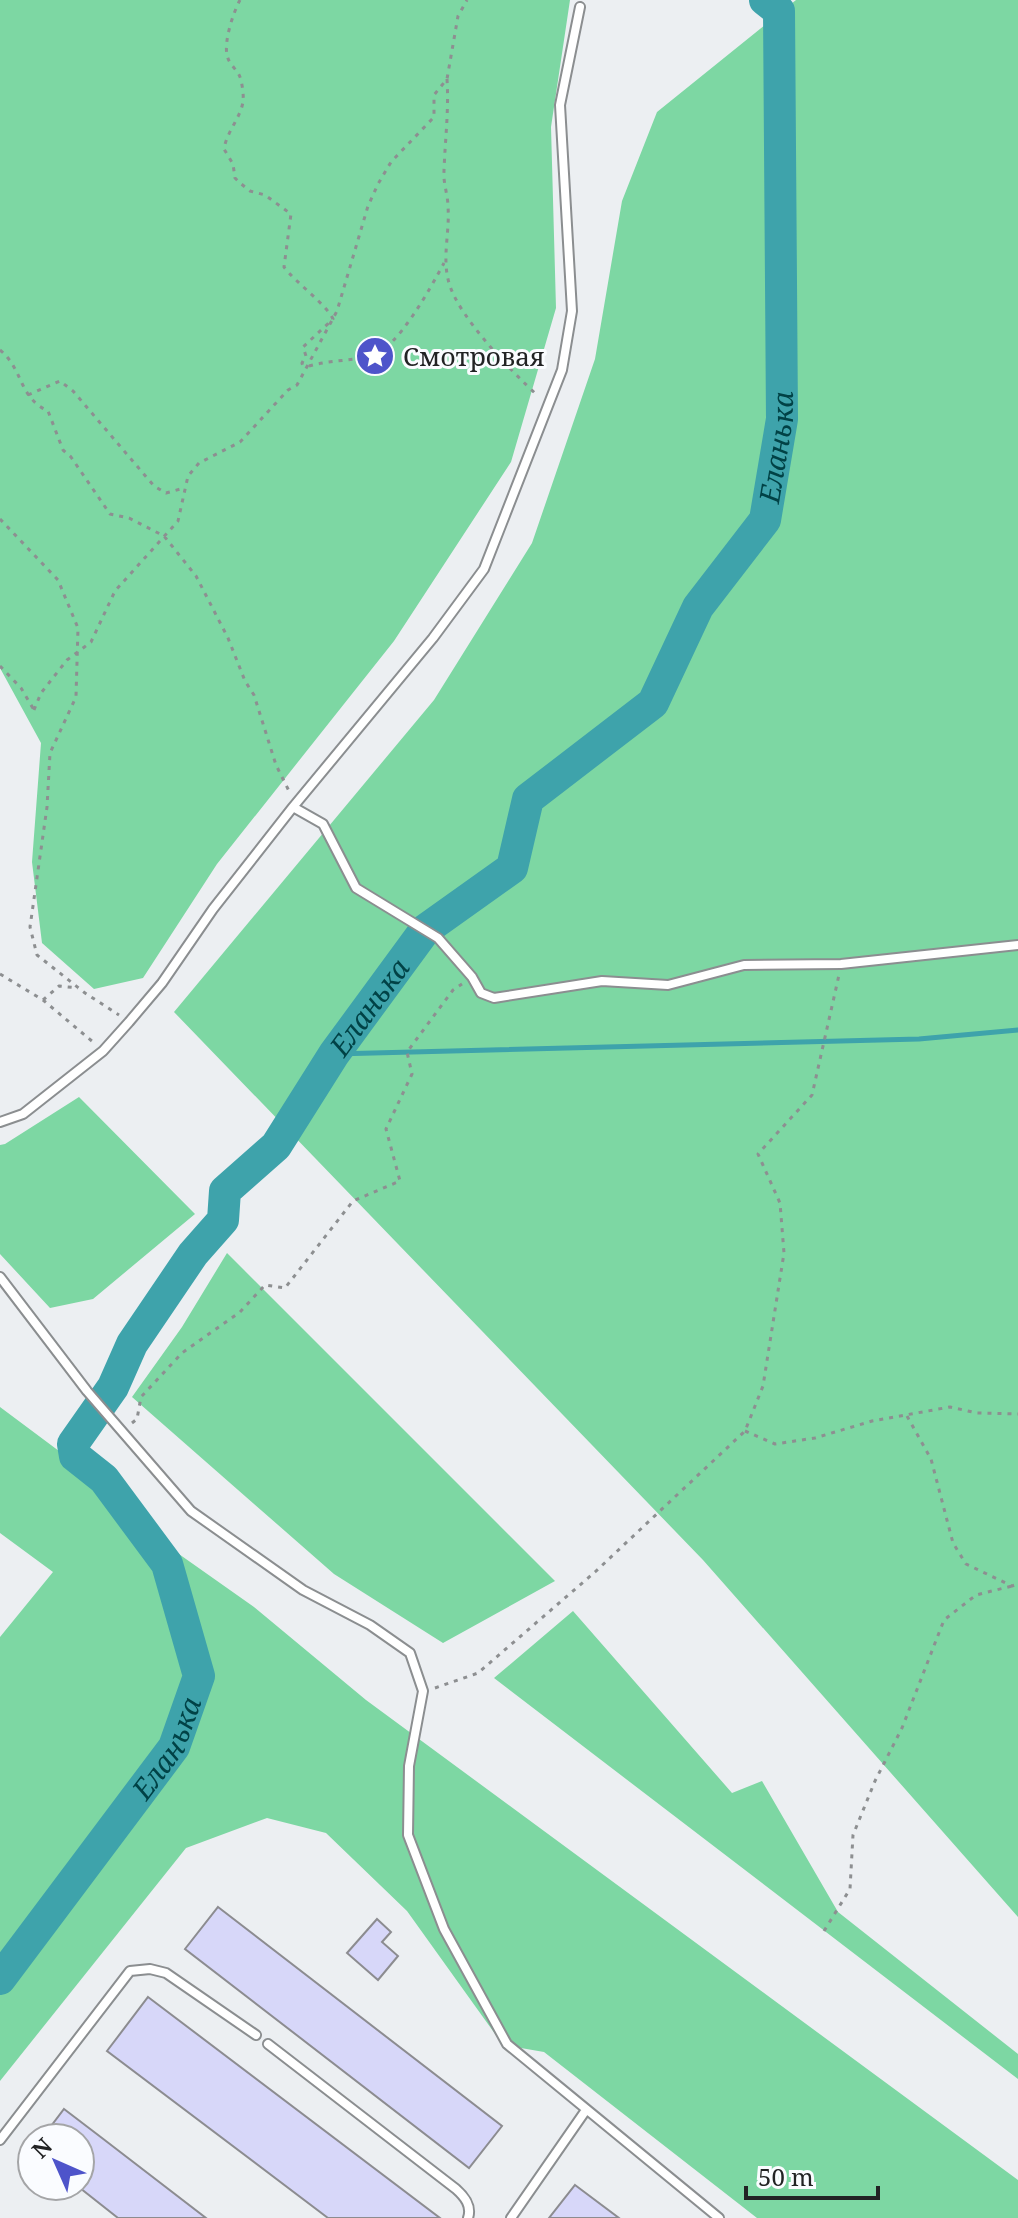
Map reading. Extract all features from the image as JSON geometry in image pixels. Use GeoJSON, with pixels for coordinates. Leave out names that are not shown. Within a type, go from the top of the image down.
{"type":"FeatureCollection","features":[{"type":"Feature","properties":{"kind":"lane"},"geometry":{"type":"LineString","coordinates":[[0,1122],[23,1114],[103,1051],[129,1022],[162,983],[213,909],[433,638],[484,569],[562,370],[572,311],[560,105],[580,7]]}},
{"type":"Feature","properties":{"kind":"lane"},"geometry":{"type":"LineString","coordinates":[[293,807],[323,824],[356,888],[438,938],[472,977],[481,993],[494,998],[602,981],[668,985],[744,965],[841,964],[1018,945]]}},
{"type":"Feature","properties":{"kind":"lane"},"geometry":{"type":"LineString","coordinates":[[0,1277],[87,1391],[191,1511],[303,1590],[370,1625],[410,1653],[423,1691],[409,1766],[408,1835],[438,1916],[507,2044],[719,2218]]}},
{"type":"Feature","properties":{"kind":"lane"},"geometry":{"type":"LineString","coordinates":[[0,2140],[130,1971],[150,1969],[166,1973],[256,2035]]}},
{"type":"Feature","properties":{"kind":"lane"},"geometry":{"type":"LineString","coordinates":[[268,2044],[456,2189],[466,2199],[468,2218]]}},
{"type":"Feature","properties":{"kind":"lane"},"geometry":{"type":"LineString","coordinates":[[511,2218],[586,2110]]}},
{"type":"Feature","properties":{"kind":"path"},"geometry":{"type":"LineString","coordinates":[[240,0],[233,14],[226,53],[231,66],[240,75],[244,98],[224,149],[240,183],[250,191],[265,195],[291,214],[284,267],[318,304],[329,310],[333,319]]}},
{"type":"Feature","properties":{"kind":"path"},"geometry":{"type":"LineString","coordinates":[[467,0],[458,16],[447,79],[445,262],[450,287],[473,323],[513,373],[548,406]]}},
{"type":"Feature","properties":{"kind":"path"},"geometry":{"type":"LineString","coordinates":[[0,666],[21,688],[34,710],[41,693],[67,660],[91,642],[115,591],[178,521],[188,476],[199,463],[240,442],[288,390],[297,385],[333,319],[368,206],[378,184],[391,162],[434,117],[434,95],[447,79]]}},
{"type":"Feature","properties":{"kind":"path"},"geometry":{"type":"LineString","coordinates":[[307,366],[331,360],[375,356],[387,348],[427,294],[445,262]]}},
{"type":"Feature","properties":{"kind":"path"},"geometry":{"type":"LineString","coordinates":[[304,372],[302,363],[306,356],[303,347],[333,319]]}},
{"type":"Feature","properties":{"kind":"path"},"geometry":{"type":"LineString","coordinates":[[0,350],[10,358],[33,404],[48,411],[63,450],[110,514],[129,518],[164,536],[196,576],[254,695],[293,807]]}},
{"type":"Feature","properties":{"kind":"path"},"geometry":{"type":"LineString","coordinates":[[28,395],[60,381],[73,391],[154,486],[166,493],[185,487]]}},
{"type":"Feature","properties":{"kind":"path"},"geometry":{"type":"LineString","coordinates":[[0,519],[58,580],[78,628],[76,697],[50,753],[47,807],[30,927],[37,955],[78,988],[129,1022]]}},
{"type":"Feature","properties":{"kind":"path"},"geometry":{"type":"LineString","coordinates":[[423,1691],[478,1673],[595,1572],[745,1431],[763,1386],[784,1253],[780,1203],[758,1154],[812,1095],[841,964]]}},
{"type":"Feature","properties":{"kind":"path"},"geometry":{"type":"LineString","coordinates":[[0,974],[43,1000],[103,1051]]}},
{"type":"Feature","properties":{"kind":"path"},"geometry":{"type":"LineString","coordinates":[[123,1431],[137,1419],[141,1397],[182,1353],[240,1312],[265,1285],[285,1288],[353,1201],[400,1181],[386,1129],[412,1074],[407,1052],[453,990],[472,977]]}},
{"type":"Feature","properties":{"kind":"path"},"geometry":{"type":"LineString","coordinates":[[43,1000],[59,986],[78,988]]}},
{"type":"Feature","properties":{"kind":"path"},"geometry":{"type":"LineString","coordinates":[[745,1431],[775,1444],[815,1438],[872,1421],[950,1407],[977,1413],[1018,1414]]}},
{"type":"Feature","properties":{"kind":"path"},"geometry":{"type":"LineString","coordinates":[[907,1416],[931,1459],[953,1543],[966,1564],[1012,1586]]}},
{"type":"Feature","properties":{"kind":"path"},"geometry":{"type":"LineString","coordinates":[[824,1931],[850,1889],[853,1835],[875,1781],[902,1728],[944,1620],[976,1595],[1018,1584]]}},
{"type":"Feature","properties":{"kind":"green space"},"geometry":{"type":"Polygon","coordinates":[[[0,0],[570,0],[551,127],[556,308],[511,462],[394,641],[217,864],[143,978],[94,989],[42,943],[32,862],[41,743],[0,668],[0,0]]]}},
{"type":"Feature","properties":{"kind":"green space"},"geometry":{"type":"Polygon","coordinates":[[[796,0],[1018,0],[1018,1917],[703,1560],[174,1012],[434,700],[532,543],[595,359],[622,201],[657,112],[796,0]]]}},
{"type":"Feature","properties":{"kind":"green space"},"geometry":{"type":"Polygon","coordinates":[[[79,1097],[195,1214],[93,1299],[50,1308],[0,1254],[0,1145],[79,1097]]]}},
{"type":"Feature","properties":{"kind":"green space"},"geometry":{"type":"Polygon","coordinates":[[[227,1253],[555,1581],[443,1643],[334,1574],[132,1397],[182,1327],[227,1253]]]}},
{"type":"Feature","properties":{"kind":"green space"},"geometry":{"type":"Polygon","coordinates":[[[0,1407],[63,1454],[125,1516],[254,1607],[366,1700],[1018,2180],[1018,2218],[757,2218],[544,2052],[503,2045],[407,1911],[326,1833],[267,1818],[186,1848],[0,2081],[0,1637],[53,1572],[0,1533],[0,1407]]]}},
{"type":"Feature","properties":{"kind":"green space"},"geometry":{"type":"Polygon","coordinates":[[[573,1611],[732,1793],[762,1781],[838,1912],[1018,2054],[1018,2079],[494,1678],[573,1611]]]}},
{"type":"Feature","properties":{"kind":"building"},"geometry":{"type":"Polygon","coordinates":[[[218,1907],[502,2126],[469,2168],[185,1949],[218,1907]]]}},
{"type":"Feature","properties":{"kind":"building"},"geometry":{"type":"Polygon","coordinates":[[[377,1919],[391,1932],[382,1942],[398,1956],[378,1980],[347,1953],[377,1919]]]}},
{"type":"Feature","properties":{"kind":"building"},"geometry":{"type":"Polygon","coordinates":[[[148,1997],[440,2218],[328,2218],[107,2051],[148,1997]]]}},
{"type":"Feature","properties":{"kind":"building"},"geometry":{"type":"Polygon","coordinates":[[[64,2109],[81,2122],[54,2122],[64,2109]]]}},
{"type":"Feature","properties":{"kind":"building"},"geometry":{"type":"Polygon","coordinates":[[[96,2134],[206,2218],[118,2218],[96,2201],[96,2134]]]}},
{"type":"Feature","properties":{"kind":"building"},"geometry":{"type":"Polygon","coordinates":[[[575,2185],[619,2218],[549,2218],[575,2185]]]}},
{"type":"Feature","properties":{"kind":"waterway","name":"Еланька"},"geometry":{"type":"LineString","coordinates":[[0,1979],[174,1747],[199,1676],[167,1564],[104,1479],[75,1456],[73,1444],[113,1387],[132,1344],[193,1254],[223,1220],[225,1191],[276,1146],[334,1054],[425,930],[512,868],[528,799],[653,703],[698,607],[765,520],[782,419],[779,11],[765,0]]}},
{"type":"Feature","properties":{"kind":"waterway"},"geometry":{"type":"LineString","coordinates":[[334,1054],[919,1039],[1018,1030]]}},
{"type":"Feature","properties":{"kind":"place","name":"Смотровая"},"geometry":{"type":"Point","coordinates":[375,356]}}]}
